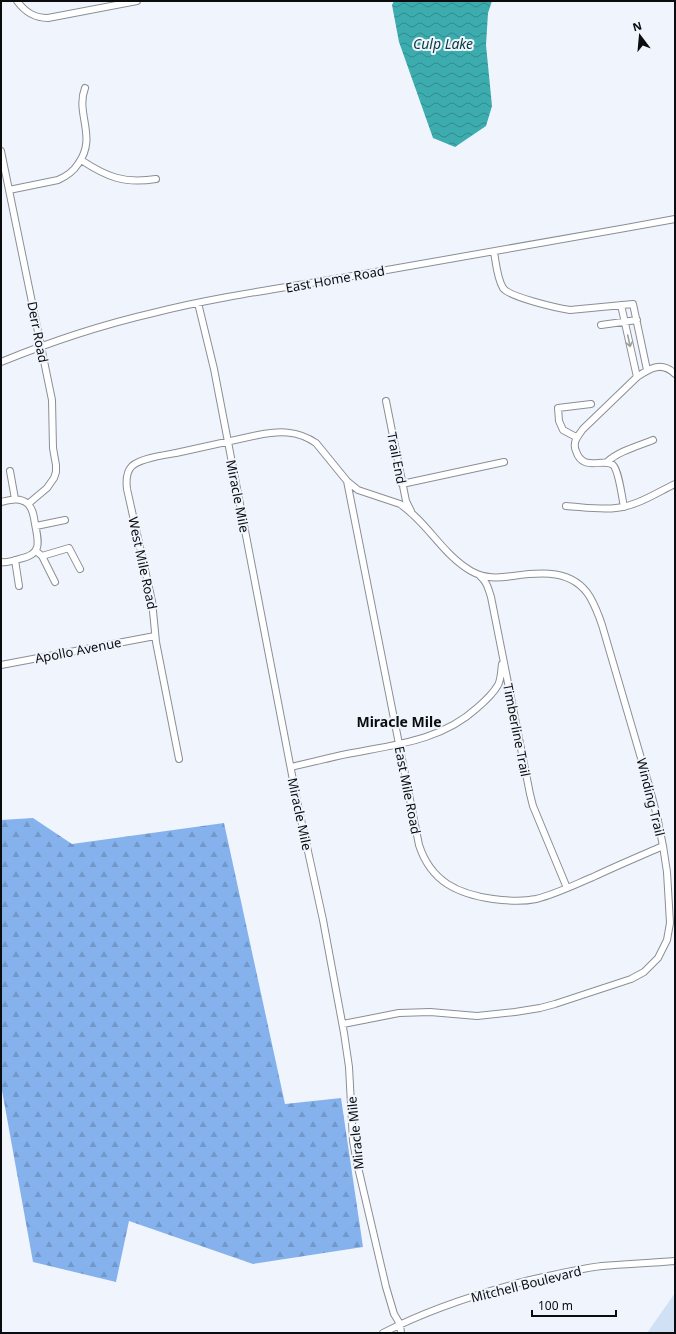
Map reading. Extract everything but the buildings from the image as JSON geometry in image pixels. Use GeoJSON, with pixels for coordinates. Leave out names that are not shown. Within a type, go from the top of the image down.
{"type":"FeatureCollection","features":[{"type":"Feature","properties":{"kind":"street"},"geometry":{"type":"LineString","coordinates":[[17,1],[29,13],[41,18],[48,18],[137,1]]}},
{"type":"Feature","properties":{"kind":"street"},"geometry":{"type":"LineString","coordinates":[[9,190],[58,180],[71,173],[81,160],[87,141],[82,104],[82,94],[85,88]]}},
{"type":"Feature","properties":{"kind":"street","name":"Derr Road"},"geometry":{"type":"LineString","coordinates":[[1,151],[52,400],[53,448],[56,472],[47,488],[28,504]]}},
{"type":"Feature","properties":{"kind":"street"},"geometry":{"type":"LineString","coordinates":[[81,160],[95,170],[116,178],[140,182],[156,179]]}},
{"type":"Feature","properties":{"kind":"street","name":"East Home Road"},"geometry":{"type":"LineString","coordinates":[[1,362],[84,331],[118,321],[198,303],[675,219]]}},
{"type":"Feature","properties":{"kind":"street"},"geometry":{"type":"LineString","coordinates":[[494,252],[501,283],[510,293],[560,309],[570,310],[633,304],[647,370]]}},
{"type":"Feature","properties":{"kind":"street","name":"Miracle Mile"},"geometry":{"type":"LineString","coordinates":[[198,303],[214,369],[291,767],[343,1024],[349,1068],[353,1141],[357,1163],[388,1294],[394,1314],[400,1324],[401,1333]]}},
{"type":"Feature","properties":{"kind":"street"},"geometry":{"type":"LineString","coordinates":[[621,305],[638,376]]}},
{"type":"Feature","properties":{"kind":"street"},"geometry":{"type":"LineString","coordinates":[[602,325],[637,320]]}},
{"type":"Feature","properties":{"kind":"street"},"geometry":{"type":"LineString","coordinates":[[653,440],[622,453],[607,462],[591,463],[582,460],[575,451],[574,446],[576,437],[638,376],[655,367],[667,368],[675,374]]}},
{"type":"Feature","properties":{"kind":"street","name":"Trail End"},"geometry":{"type":"LineString","coordinates":[[386,401],[406,501],[413,514]]}},
{"type":"Feature","properties":{"kind":"street"},"geometry":{"type":"LineString","coordinates":[[576,437],[563,430],[559,421],[558,408],[591,404]]}},
{"type":"Feature","properties":{"kind":"street","name":"East Mile Road"},"geometry":{"type":"LineString","coordinates":[[228,442],[274,432],[292,432],[309,438],[316,443],[347,481],[419,845],[426,863],[438,877],[460,891],[484,898],[527,901],[568,888],[663,846]]}},
{"type":"Feature","properties":{"kind":"street","name":"West Mile Road"},"geometry":{"type":"LineString","coordinates":[[179,759],[155,636],[152,601],[127,489],[126,478],[132,466],[142,461],[228,442]]}},
{"type":"Feature","properties":{"kind":"street"},"geometry":{"type":"LineString","coordinates":[[402,484],[504,462]]}},
{"type":"Feature","properties":{"kind":"street"},"geometry":{"type":"LineString","coordinates":[[607,462],[615,468],[624,507]]}},
{"type":"Feature","properties":{"kind":"street"},"geometry":{"type":"LineString","coordinates":[[10,471],[15,499]]}},
{"type":"Feature","properties":{"kind":"street","name":"Winding Trail"},"geometry":{"type":"LineString","coordinates":[[343,1024],[378,1017],[417,1012],[475,1016],[515,1012],[555,1004],[617,984],[639,975],[658,958],[667,940],[669,932],[669,904],[663,846],[657,816],[612,657],[602,625],[590,598],[581,586],[558,574],[542,573],[491,578],[475,573],[448,554],[413,514],[400,504],[358,490],[347,481]]}},
{"type":"Feature","properties":{"kind":"street"},"geometry":{"type":"LineString","coordinates":[[566,506],[614,509],[624,507],[633,505],[675,484]]}},
{"type":"Feature","properties":{"kind":"street"},"geometry":{"type":"LineString","coordinates":[[1,502],[15,499],[28,504],[32,510],[39,540],[36,551],[32,555],[26,558],[1,562]]}},
{"type":"Feature","properties":{"kind":"street"},"geometry":{"type":"LineString","coordinates":[[36,526],[65,520]]}},
{"type":"Feature","properties":{"kind":"street"},"geometry":{"type":"LineString","coordinates":[[42,556],[69,548],[80,569]]}},
{"type":"Feature","properties":{"kind":"street"},"geometry":{"type":"LineString","coordinates":[[36,551],[42,556],[55,582]]}},
{"type":"Feature","properties":{"kind":"street"},"geometry":{"type":"LineString","coordinates":[[15,560],[19,586]]}},
{"type":"Feature","properties":{"kind":"street","name":"Timberline Trail"},"geometry":{"type":"LineString","coordinates":[[475,573],[485,582],[488,587],[530,794],[540,824],[568,888]]}},
{"type":"Feature","properties":{"kind":"street","name":"Apollo Avenue"},"geometry":{"type":"LineString","coordinates":[[1,665],[155,636]]}},
{"type":"Feature","properties":{"kind":"street"},"geometry":{"type":"LineString","coordinates":[[291,767],[346,754],[412,742],[453,726],[472,714],[498,685],[503,661]]}},
{"type":"Feature","properties":{"kind":"street","name":"Mitchell Boulevard"},"geometry":{"type":"LineString","coordinates":[[383,1333],[429,1312],[481,1293],[547,1276],[601,1266],[675,1261]]}},
{"type":"Feature","properties":{"kind":"shaded area"},"geometry":{"type":"Polygon","coordinates":[[[675,1293],[675,1333],[647,1333],[675,1293]]]}},
{"type":"Feature","properties":{"kind":"green space"},"geometry":{"type":"Polygon","coordinates":[[[33,818],[72,844],[224,823],[285,1104],[341,1098],[363,1247],[253,1264],[129,1221],[116,1282],[33,1262],[1,1085],[1,820],[33,818]]]}},
{"type":"Feature","properties":{"kind":"water","name":"Culp Lake"},"geometry":{"type":"Polygon","coordinates":[[[394,1],[492,1],[488,13],[486,45],[492,106],[486,126],[455,147],[433,138],[399,42],[392,5],[394,1]]]}},
{"type":"Feature","properties":{"kind":"district","name":"Miracle Mile"},"geometry":{"type":"Point","coordinates":[399,721]}}]}
